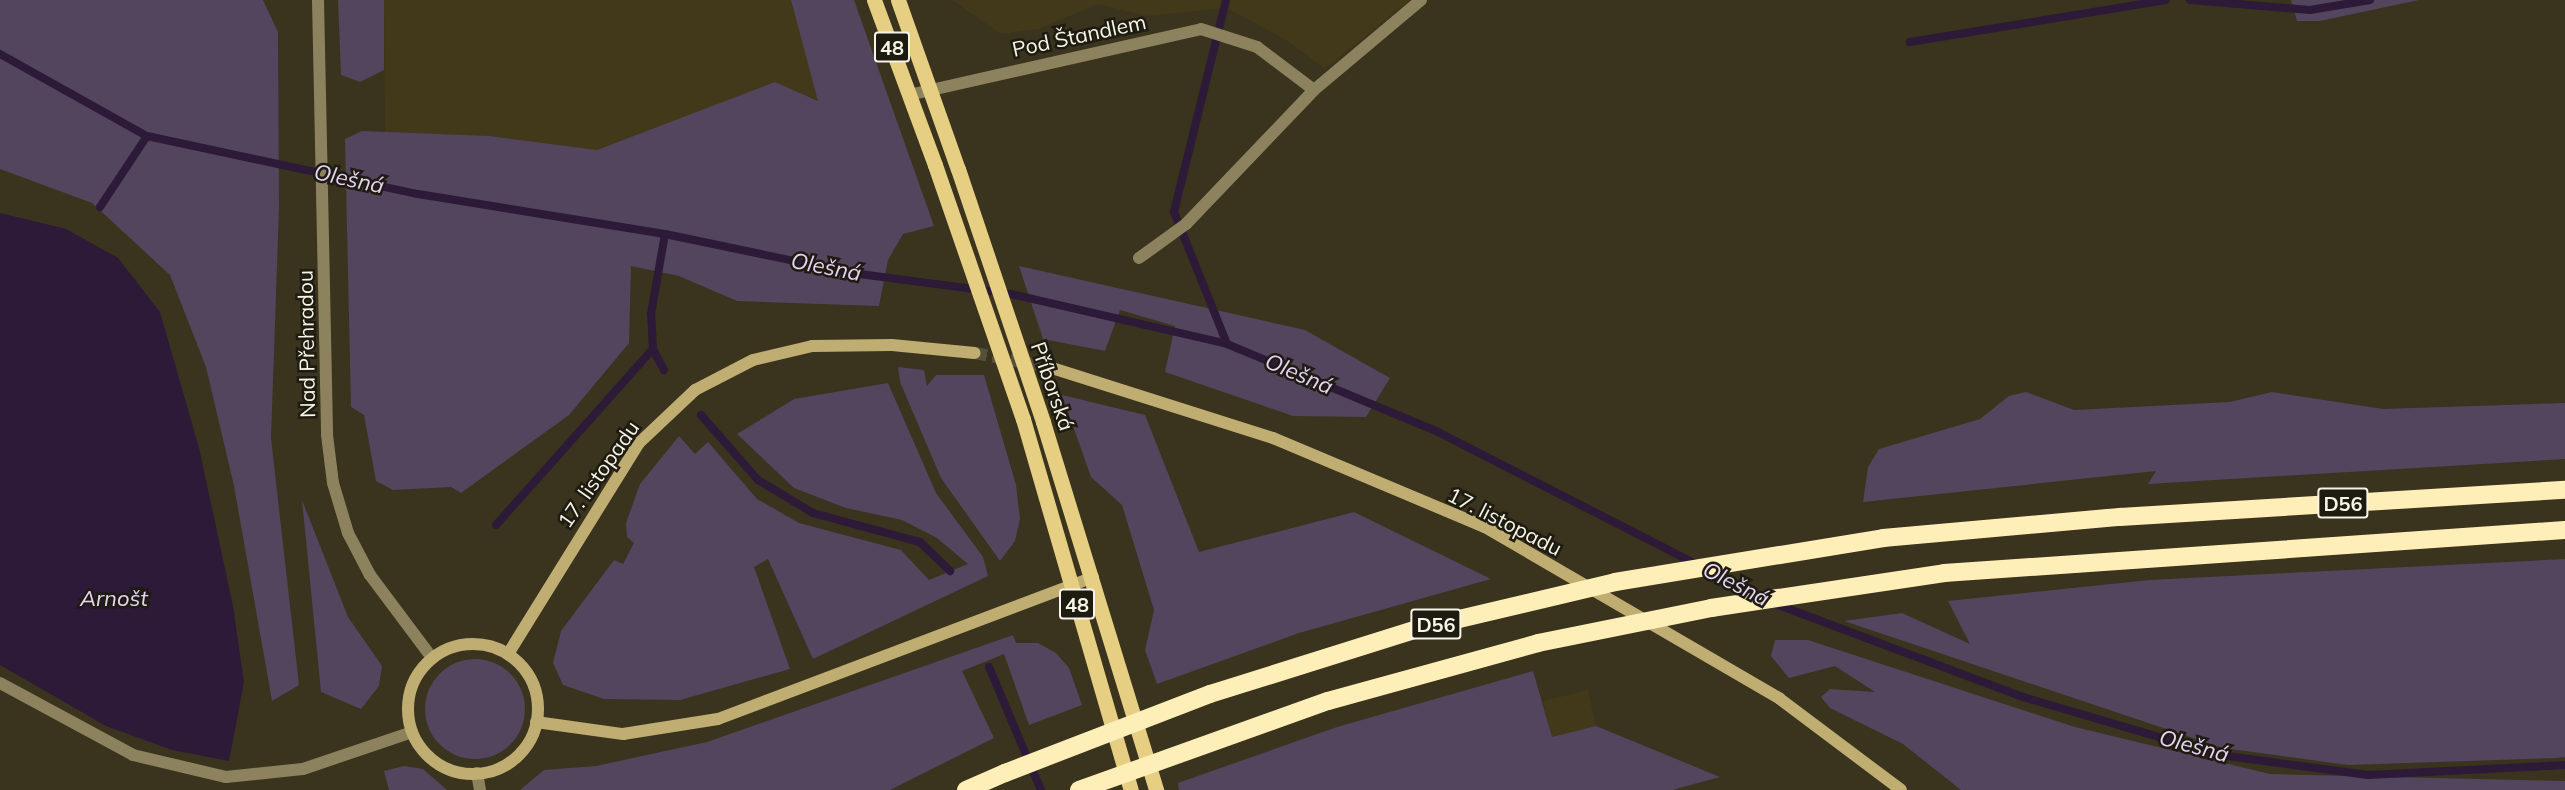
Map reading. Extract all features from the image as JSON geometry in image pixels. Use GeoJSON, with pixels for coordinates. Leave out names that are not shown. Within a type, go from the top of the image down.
{"type":"FeatureCollection","features":[{"type":"Feature","properties":{"kind":"highway","name":"D56"},"geometry":{"type":"LineString","coordinates":[[966,790],[1210,694],[1421,628],[1615,582],[1883,538],[2128,516],[2565,490]]}},
{"type":"Feature","properties":{"kind":"highway","name":"D56"},"geometry":{"type":"LineString","coordinates":[[1080,790],[1328,701],[1506,651],[1711,608],[1944,573],[2565,530]]}},
{"type":"Feature","properties":{"kind":"main road","name":"Příborská"},"geometry":{"type":"LineString","coordinates":[[874,0],[935,165],[1023,419],[1131,790]]}},
{"type":"Feature","properties":{"kind":"main road","name":"Příborská"},"geometry":{"type":"LineString","coordinates":[[898,0],[1044,422],[1156,790]]}},
{"type":"Feature","properties":{"kind":"main road","name":"17. listopadu"},"geometry":{"type":"LineString","coordinates":[[508,654],[639,443],[695,390],[753,360],[812,346],[892,345],[975,353]]}},
{"type":"Feature","properties":{"kind":"main road","name":"17. listopadu"},"geometry":{"type":"LineString","coordinates":[[1052,368],[1273,438],[1485,527],[1780,699],[1894,788]]}},
{"type":"Feature","properties":{"kind":"main road"},"geometry":{"type":"LineString","coordinates":[[536,722],[622,734],[718,719],[1093,577]]}},
{"type":"Feature","properties":{"kind":"main road"},"geometry":{"type":"LineString","coordinates":[[467,644],[508,654],[535,691],[536,722],[516,758],[477,774],[438,764],[412,732],[410,694],[432,658],[467,644]]}},
{"type":"Feature","properties":{"kind":"street","name":"Nad Přehradou"},"geometry":{"type":"LineString","coordinates":[[318,0],[333,483],[348,533],[370,575],[432,658]]}},
{"type":"Feature","properties":{"kind":"street"},"geometry":{"type":"LineString","coordinates":[[1139,258],[1186,224],[1314,90],[1421,0]]}},
{"type":"Feature","properties":{"kind":"street","name":"Pod Štandlem"},"geometry":{"type":"LineString","coordinates":[[909,95],[930,88],[1201,29],[1257,47],[1314,90]]}},
{"type":"Feature","properties":{"kind":"street"},"geometry":{"type":"LineString","coordinates":[[0,683],[108,744],[168,765],[226,777],[303,769],[412,732]]}},
{"type":"Feature","properties":{"kind":"street"},"geometry":{"type":"LineString","coordinates":[[477,774],[480,790]]}},
{"type":"Feature","properties":{"kind":"shaded area"},"geometry":{"type":"Polygon","coordinates":[[[0,0],[263,0],[278,32],[279,208],[271,438],[299,685],[272,701],[234,486],[206,367],[170,275],[92,203],[0,169],[0,0]]]}},
{"type":"Feature","properties":{"kind":"shaded area"},"geometry":{"type":"Polygon","coordinates":[[[338,0],[384,0],[384,70],[360,82],[341,75],[338,0]]]}},
{"type":"Feature","properties":{"kind":"shaded area"},"geometry":{"type":"Polygon","coordinates":[[[384,0],[791,0],[819,101],[775,83],[597,150],[489,136],[385,133],[384,0]]]}},
{"type":"Feature","properties":{"kind":"shaded area"},"geometry":{"type":"Polygon","coordinates":[[[791,0],[854,0],[934,226],[903,234],[888,260],[879,306],[737,301],[679,276],[631,266],[629,343],[569,415],[461,493],[451,487],[393,490],[376,481],[364,415],[351,407],[345,139],[362,131],[489,136],[597,150],[775,82],[818,101],[791,0]]]}},
{"type":"Feature","properties":{"kind":"shaded area"},"geometry":{"type":"Polygon","coordinates":[[[952,0],[1410,0],[1325,69],[1286,40],[1227,8],[1146,16],[1098,4],[1039,29],[1001,34],[952,0]]]}},
{"type":"Feature","properties":{"kind":"shaded area"},"geometry":{"type":"Polygon","coordinates":[[[2291,0],[2419,0],[2320,21],[2297,21],[2291,0]]]}},
{"type":"Feature","properties":{"kind":"shaded area"},"geometry":{"type":"Polygon","coordinates":[[[1019,266],[1305,330],[1390,378],[1366,417],[1293,416],[1165,372],[1175,326],[1120,310],[1105,351],[1043,339],[1019,266]]]}},
{"type":"Feature","properties":{"kind":"shaded area"},"geometry":{"type":"Polygon","coordinates":[[[898,367],[924,370],[927,386],[936,375],[984,375],[1016,485],[1020,519],[1015,541],[1000,561],[941,478],[900,382],[898,367]]]}},
{"type":"Feature","properties":{"kind":"shaded area"},"geometry":{"type":"Polygon","coordinates":[[[888,383],[936,493],[983,557],[988,576],[813,659],[768,559],[754,567],[790,669],[680,700],[604,699],[563,685],[553,663],[561,631],[614,560],[623,564],[634,543],[627,537],[626,523],[640,484],[679,436],[695,454],[708,442],[757,499],[799,523],[901,550],[929,580],[968,564],[937,538],[902,520],[846,508],[794,488],[737,434],[794,399],[888,383]]]}},
{"type":"Feature","properties":{"kind":"shaded area"},"geometry":{"type":"Polygon","coordinates":[[[2026,392],[2074,410],[2230,402],[2272,392],[2383,409],[2565,403],[2565,459],[2148,484],[2156,471],[1863,502],[1868,467],[1879,449],[1980,419],[2009,396],[2026,392]]]}},
{"type":"Feature","properties":{"kind":"shaded area"},"geometry":{"type":"Polygon","coordinates":[[[1062,395],[1145,415],[1199,552],[1354,512],[1491,579],[1299,633],[1157,684],[1145,650],[1154,610],[1122,505],[1091,477],[1062,395]]]}},
{"type":"Feature","properties":{"kind":"shaded area"},"geometry":{"type":"Polygon","coordinates":[[[302,500],[348,617],[382,666],[379,686],[361,709],[321,692],[302,500]]]}},
{"type":"Feature","properties":{"kind":"shaded area"},"geometry":{"type":"Polygon","coordinates":[[[2565,559],[2565,757],[2557,758],[2348,765],[2223,748],[1844,621],[1902,613],[1970,644],[1948,601],[2149,580],[2565,559]]]}},
{"type":"Feature","properties":{"kind":"shaded area"},"geometry":{"type":"Polygon","coordinates":[[[1013,635],[1016,643],[1038,643],[1056,653],[1069,668],[1082,705],[1029,725],[1004,654],[962,671],[994,738],[890,790],[520,790],[544,770],[596,766],[707,742],[1013,635]]]}},
{"type":"Feature","properties":{"kind":"shaded area"},"geometry":{"type":"Polygon","coordinates":[[[1775,640],[1808,640],[2075,727],[2270,774],[2565,781],[2565,790],[1961,790],[1903,744],[1830,708],[1821,697],[1830,689],[1875,692],[1835,666],[1789,678],[1771,656],[1775,640]]]}},
{"type":"Feature","properties":{"kind":"shaded area"},"geometry":{"type":"Polygon","coordinates":[[[475,659],[494,663],[510,674],[521,690],[525,709],[521,728],[510,744],[494,755],[475,759],[456,755],[440,744],[429,728],[425,709],[429,690],[440,674],[456,663],[475,659]]]}},
{"type":"Feature","properties":{"kind":"shaded area"},"geometry":{"type":"Polygon","coordinates":[[[1533,671],[1552,737],[1596,726],[1720,777],[1672,790],[1179,790],[1178,783],[1337,727],[1533,671]]]}},
{"type":"Feature","properties":{"kind":"shaded area"},"geometry":{"type":"Polygon","coordinates":[[[1588,690],[1596,726],[1551,737],[1543,701],[1588,690]]]}},
{"type":"Feature","properties":{"kind":"shaded area"},"geometry":{"type":"Polygon","coordinates":[[[404,766],[423,769],[447,790],[389,790],[384,771],[404,766]]]}},
{"type":"Feature","properties":{"kind":"water","name":"Arnošt"},"geometry":{"type":"Polygon","coordinates":[[[0,213],[66,229],[118,258],[160,312],[199,448],[233,606],[244,682],[229,761],[172,750],[106,726],[0,665],[0,213]]]}},
{"type":"Feature","properties":{"kind":"waterway"},"geometry":{"type":"LineString","coordinates":[[1226,0],[1174,212],[1227,344]]}},
{"type":"Feature","properties":{"kind":"waterway"},"geometry":{"type":"LineString","coordinates":[[1910,42],[2166,0]]}},
{"type":"Feature","properties":{"kind":"waterway"},"geometry":{"type":"LineString","coordinates":[[2190,0],[2310,10],[2370,0]]}},
{"type":"Feature","properties":{"kind":"waterway","name":"Olešná"},"geometry":{"type":"LineString","coordinates":[[0,54],[147,136],[418,194],[665,234],[852,273],[1011,294],[1227,344],[1438,432],[1698,565]]}},
{"type":"Feature","properties":{"kind":"waterway"},"geometry":{"type":"LineString","coordinates":[[100,207],[147,136]]}},
{"type":"Feature","properties":{"kind":"waterway"},"geometry":{"type":"LineString","coordinates":[[664,370],[653,349],[651,314],[665,234]]}},
{"type":"Feature","properties":{"kind":"waterway"},"geometry":{"type":"LineString","coordinates":[[496,525],[653,349]]}},
{"type":"Feature","properties":{"kind":"waterway"},"geometry":{"type":"LineString","coordinates":[[701,415],[758,480],[813,513],[920,542],[950,571]]}},
{"type":"Feature","properties":{"kind":"waterway","name":"Olešná"},"geometry":{"type":"LineString","coordinates":[[1709,570],[1760,596]]}},
{"type":"Feature","properties":{"kind":"waterway","name":"Olešná"},"geometry":{"type":"LineString","coordinates":[[1773,603],[2023,697],[2220,755],[2368,775],[2565,765]]}},
{"type":"Feature","properties":{"kind":"waterway"},"geometry":{"type":"LineString","coordinates":[[989,667],[1041,790]]}},
{"type":"Feature","properties":{"kind":"tunnel"},"geometry":{"type":"LineString","coordinates":[[975,353],[1052,368]]}}]}
